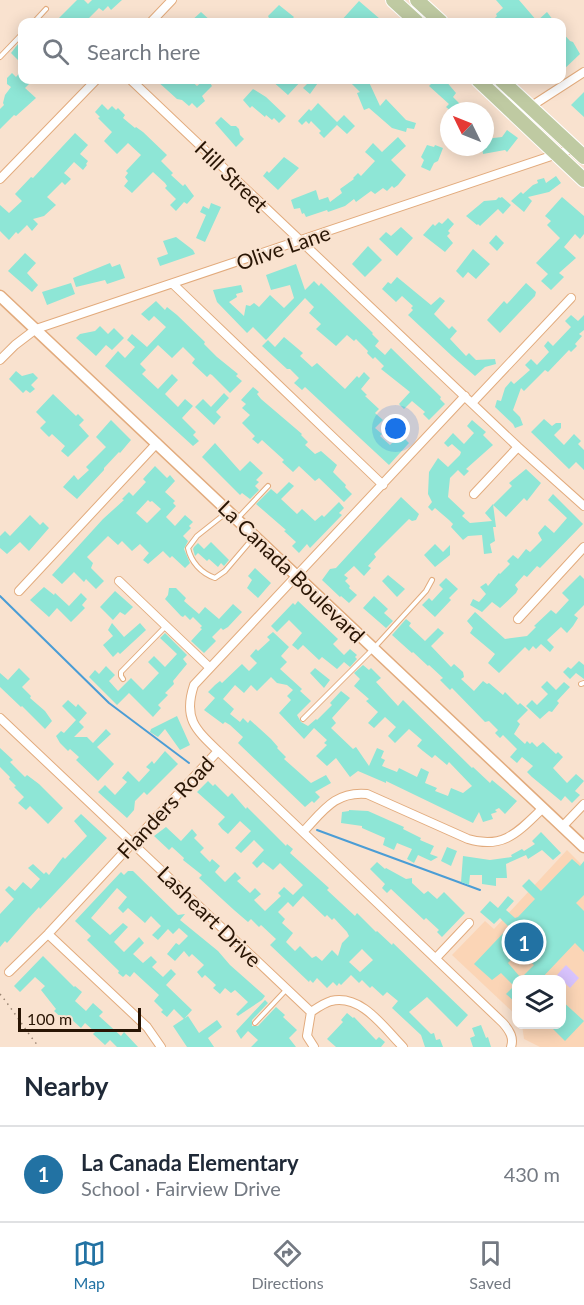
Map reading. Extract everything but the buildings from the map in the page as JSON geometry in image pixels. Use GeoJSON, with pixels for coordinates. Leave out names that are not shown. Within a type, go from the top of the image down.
{"type":"FeatureCollection","features":[{"type":"Feature","properties":{"kind":"main road"},"geometry":{"type":"LineString","coordinates":[[393,0],[413,18]]}},
{"type":"Feature","properties":{"kind":"main road"},"geometry":{"type":"LineString","coordinates":[[417,0],[437,18]]}},
{"type":"Feature","properties":{"kind":"main road"},"geometry":{"type":"LineString","coordinates":[[482,84],[584,180]]}},
{"type":"Feature","properties":{"kind":"main road"},"geometry":{"type":"LineString","coordinates":[[505,84],[579,153]]}},
{"type":"Feature","properties":{"kind":"street"},"geometry":{"type":"LineString","coordinates":[[155,18],[172,0]]}},
{"type":"Feature","properties":{"kind":"street"},"geometry":{"type":"LineString","coordinates":[[566,84],[584,72]]}},
{"type":"Feature","properties":{"kind":"street"},"geometry":{"type":"LineString","coordinates":[[0,179],[92,84]]}},
{"type":"Feature","properties":{"kind":"street","name":"Hill Street"},"geometry":{"type":"LineString","coordinates":[[135,84],[518,447],[584,506]]}},
{"type":"Feature","properties":{"kind":"street"},"geometry":{"type":"LineString","coordinates":[[530,107],[565,84]]}},
{"type":"Feature","properties":{"kind":"street","name":"Olive Lane"},"geometry":{"type":"LineString","coordinates":[[0,360],[15,345],[36,330],[558,154],[579,153]]}},
{"type":"Feature","properties":{"kind":"street"},"geometry":{"type":"LineString","coordinates":[[172,284],[383,485]]}},
{"type":"Feature","properties":{"kind":"street","name":"La Canada Boulevard"},"geometry":{"type":"LineString","coordinates":[[0,296],[584,847]]}},
{"type":"Feature","properties":{"kind":"street"},"geometry":{"type":"LineString","coordinates":[[472,403],[571,298]]}},
{"type":"Feature","properties":{"kind":"street","name":"Flanders Road"},"geometry":{"type":"LineString","coordinates":[[9,972],[48,934],[218,751],[198,732],[191,720],[189,707],[194,685],[465,396]]}},
{"type":"Feature","properties":{"kind":"street"},"geometry":{"type":"LineString","coordinates":[[19,591],[157,443]]}},
{"type":"Feature","properties":{"kind":"street"},"geometry":{"type":"LineString","coordinates":[[474,494],[518,447]]}},
{"type":"Feature","properties":{"kind":"street"},"geometry":{"type":"LineString","coordinates":[[518,619],[584,547]]}},
{"type":"Feature","properties":{"kind":"street"},"geometry":{"type":"LineString","coordinates":[[119,581],[209,667]]}},
{"type":"Feature","properties":{"kind":"street","name":"Lasheart Drive"},"geometry":{"type":"LineString","coordinates":[[0,718],[311,1012]]}},
{"type":"Feature","properties":{"kind":"street"},"geometry":{"type":"LineString","coordinates":[[218,751],[503,1023],[510,1031],[512,1044]]}},
{"type":"Feature","properties":{"kind":"street"},"geometry":{"type":"LineString","coordinates":[[303,832],[335,800],[347,794],[356,793],[367,794],[468,839],[483,843],[500,842],[512,836],[543,808]]}},
{"type":"Feature","properties":{"kind":"street"},"geometry":{"type":"LineString","coordinates":[[562,827],[584,804]]}},
{"type":"Feature","properties":{"kind":"street"},"geometry":{"type":"LineString","coordinates":[[435,958],[470,922]]}},
{"type":"Feature","properties":{"kind":"street"},"geometry":{"type":"LineString","coordinates":[[48,934],[147,1027],[161,1047]]}},
{"type":"Feature","properties":{"kind":"street"},"geometry":{"type":"LineString","coordinates":[[314,1047],[307,1036],[311,1012],[328,1002],[349,1000],[363,1007],[402,1047]]}},
{"type":"Feature","properties":{"kind":"lane"},"geometry":{"type":"LineString","coordinates":[[38,18],[46,9]]}},
{"type":"Feature","properties":{"kind":"lane"},"geometry":{"type":"LineString","coordinates":[[0,57],[18,38]]}},
{"type":"Feature","properties":{"kind":"lane"},"geometry":{"type":"LineString","coordinates":[[255,536],[225,571],[215,578],[207,575],[190,557],[188,548],[212,522],[233,515],[268,486]]}},
{"type":"Feature","properties":{"kind":"lane"},"geometry":{"type":"LineString","coordinates":[[303,719],[374,648],[426,591],[432,580]]}},
{"type":"Feature","properties":{"kind":"lane"},"geometry":{"type":"LineString","coordinates":[[123,679],[122,672],[166,626]]}},
{"type":"Feature","properties":{"kind":"lane"},"geometry":{"type":"LineString","coordinates":[[255,1023],[286,989]]}},
{"type":"Feature","properties":{"kind":"path"},"geometry":{"type":"LineString","coordinates":[[0,994],[39,1047]]}},
{"type":"Feature","properties":{"kind":"shaded area"},"geometry":{"type":"Polygon","coordinates":[[[567,850],[584,867],[584,1047],[540,1047],[524,1039],[523,1029],[566,1029],[566,975],[512,975],[512,1011],[452,955],[485,921],[494,929],[567,850]]]}},
{"type":"Feature","properties":{"kind":"shaded area"},"geometry":{"type":"Polygon","coordinates":[[[566,965],[579,978],[570,988],[566,984],[566,975],[557,975],[566,965]]]}},
{"type":"Feature","properties":{"kind":"waterway"},"geometry":{"type":"LineString","coordinates":[[0,596],[109,703],[189,763]]}},
{"type":"Feature","properties":{"kind":"waterway"},"geometry":{"type":"LineString","coordinates":[[317,830],[480,890]]}},
{"type":"Feature","properties":{"kind":"place","name":"La Canada Elementary"},"geometry":{"type":"Point","coordinates":[524,942]}}]}
